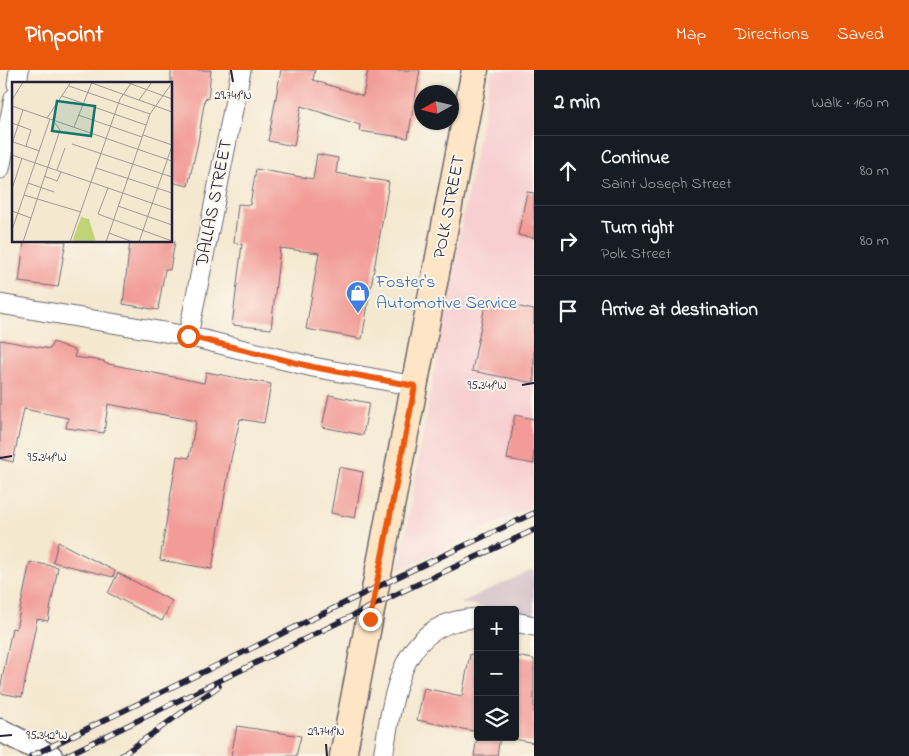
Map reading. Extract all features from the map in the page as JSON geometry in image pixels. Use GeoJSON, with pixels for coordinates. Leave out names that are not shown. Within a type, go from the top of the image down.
{"type":"FeatureCollection","features":[{"type":"Feature","properties":{"kind":"main road","name":"POLK STREET"},"geometry":{"type":"LineString","coordinates":[[343,756],[476,70]]}},
{"type":"Feature","properties":{"kind":"street","name":"DALLAS STREET"},"geometry":{"type":"LineString","coordinates":[[188,336],[241,70]]}},
{"type":"Feature","properties":{"kind":"street"},"geometry":{"type":"LineString","coordinates":[[0,169],[12,108]]}},
{"type":"Feature","properties":{"kind":"street"},"geometry":{"type":"LineString","coordinates":[[0,304],[188,336],[313,367],[415,386]]}},
{"type":"Feature","properties":{"kind":"street"},"geometry":{"type":"LineString","coordinates":[[383,756],[396,682],[409,654],[435,629],[465,618],[474,618]]}},
{"type":"Feature","properties":{"kind":"street"},"geometry":{"type":"LineString","coordinates":[[519,623],[534,626]]}},
{"type":"Feature","properties":{"kind":"street"},"geometry":{"type":"LineString","coordinates":[[0,730],[51,756]]}},
{"type":"Feature","properties":{"kind":"shaded area"},"geometry":{"type":"Polygon","coordinates":[[[492,70],[534,70],[534,505],[399,570],[449,287],[492,70]]]}},
{"type":"Feature","properties":{"kind":"shaded area"},"geometry":{"type":"Polygon","coordinates":[[[534,569],[534,616],[519,614],[519,606],[477,606],[460,603],[534,569]]]}},
{"type":"Feature","properties":{"kind":"building"},"geometry":{"type":"Polygon","coordinates":[[[171,70],[211,70],[208,99],[205,98],[188,186],[172,182],[171,70]]]}},
{"type":"Feature","properties":{"kind":"building"},"geometry":{"type":"Polygon","coordinates":[[[281,70],[315,70],[313,80],[363,96],[368,70],[420,70],[417,85],[414,85],[414,104],[408,138],[359,131],[360,125],[301,106],[294,146],[268,141],[281,70]]]}},
{"type":"Feature","properties":{"kind":"building"},"geometry":{"type":"Polygon","coordinates":[[[317,154],[338,158],[336,173],[389,182],[362,339],[306,329],[319,253],[280,248],[271,329],[232,325],[242,244],[234,243],[238,204],[250,205],[256,169],[313,179],[317,154]]]}},
{"type":"Feature","properties":{"kind":"building"},"geometry":{"type":"Polygon","coordinates":[[[527,192],[534,193],[534,238],[518,235],[527,192]]]}},
{"type":"Feature","properties":{"kind":"building"},"geometry":{"type":"Polygon","coordinates":[[[175,241],[170,270],[165,269],[158,310],[123,304],[130,242],[175,241]]]}},
{"type":"Feature","properties":{"kind":"building"},"geometry":{"type":"Polygon","coordinates":[[[24,242],[66,242],[58,287],[19,282],[24,242]]]}},
{"type":"Feature","properties":{"kind":"building"},"geometry":{"type":"Polygon","coordinates":[[[486,300],[534,310],[534,383],[472,371],[486,300]]]}},
{"type":"Feature","properties":{"kind":"building"},"geometry":{"type":"Polygon","coordinates":[[[0,340],[50,349],[53,342],[76,351],[74,357],[104,361],[104,363],[204,383],[206,372],[271,384],[264,423],[240,419],[231,459],[212,569],[160,560],[177,456],[189,458],[196,421],[108,404],[104,433],[66,428],[68,418],[24,409],[13,462],[0,459],[0,340]]]}},
{"type":"Feature","properties":{"kind":"building"},"geometry":{"type":"Polygon","coordinates":[[[329,395],[369,403],[363,435],[322,427],[329,395]]]}},
{"type":"Feature","properties":{"kind":"building"},"geometry":{"type":"Polygon","coordinates":[[[515,415],[534,419],[534,464],[507,459],[515,415]]]}},
{"type":"Feature","properties":{"kind":"building"},"geometry":{"type":"Polygon","coordinates":[[[339,467],[363,472],[355,518],[331,513],[339,467]]]}},
{"type":"Feature","properties":{"kind":"building"},"geometry":{"type":"Polygon","coordinates":[[[58,542],[115,571],[113,577],[53,562],[58,542]]]}},
{"type":"Feature","properties":{"kind":"building"},"geometry":{"type":"Polygon","coordinates":[[[30,562],[58,567],[48,621],[37,619],[22,697],[0,693],[0,690],[12,628],[16,629],[30,562]]]}},
{"type":"Feature","properties":{"kind":"building"},"geometry":{"type":"Polygon","coordinates":[[[118,573],[172,601],[162,621],[108,593],[118,573]]]}},
{"type":"Feature","properties":{"kind":"building"},"geometry":{"type":"Polygon","coordinates":[[[470,654],[474,654],[474,731],[417,720],[424,688],[462,696],[470,654]]]}},
{"type":"Feature","properties":{"kind":"building"},"geometry":{"type":"Polygon","coordinates":[[[519,657],[534,659],[534,743],[519,740],[519,657]]]}},
{"type":"Feature","properties":{"kind":"building"},"geometry":{"type":"Polygon","coordinates":[[[237,726],[301,736],[296,756],[231,756],[237,726]]]}},
{"type":"Feature","properties":{"kind":"building"},"geometry":{"type":"Polygon","coordinates":[[[476,741],[499,741],[497,756],[474,756],[476,741]]]}},
{"type":"Feature","properties":{"kind":"railway"},"geometry":{"type":"LineString","coordinates":[[31,756],[406,573],[534,513]]}},
{"type":"Feature","properties":{"kind":"railway"},"geometry":{"type":"LineString","coordinates":[[65,756],[403,591],[534,530]]}},
{"type":"Feature","properties":{"kind":"railway"},"geometry":{"type":"LineString","coordinates":[[121,756],[219,686]]}},
{"type":"Feature","properties":{"kind":"place","name":"Foster's Automotive Service"},"geometry":{"type":"Point","coordinates":[358,314]}},
{"type":"Feature","properties":{"kind":"route"},"geometry":{"type":"LineString","coordinates":[[188,336],[313,367],[415,386],[370,619]]}}]}
